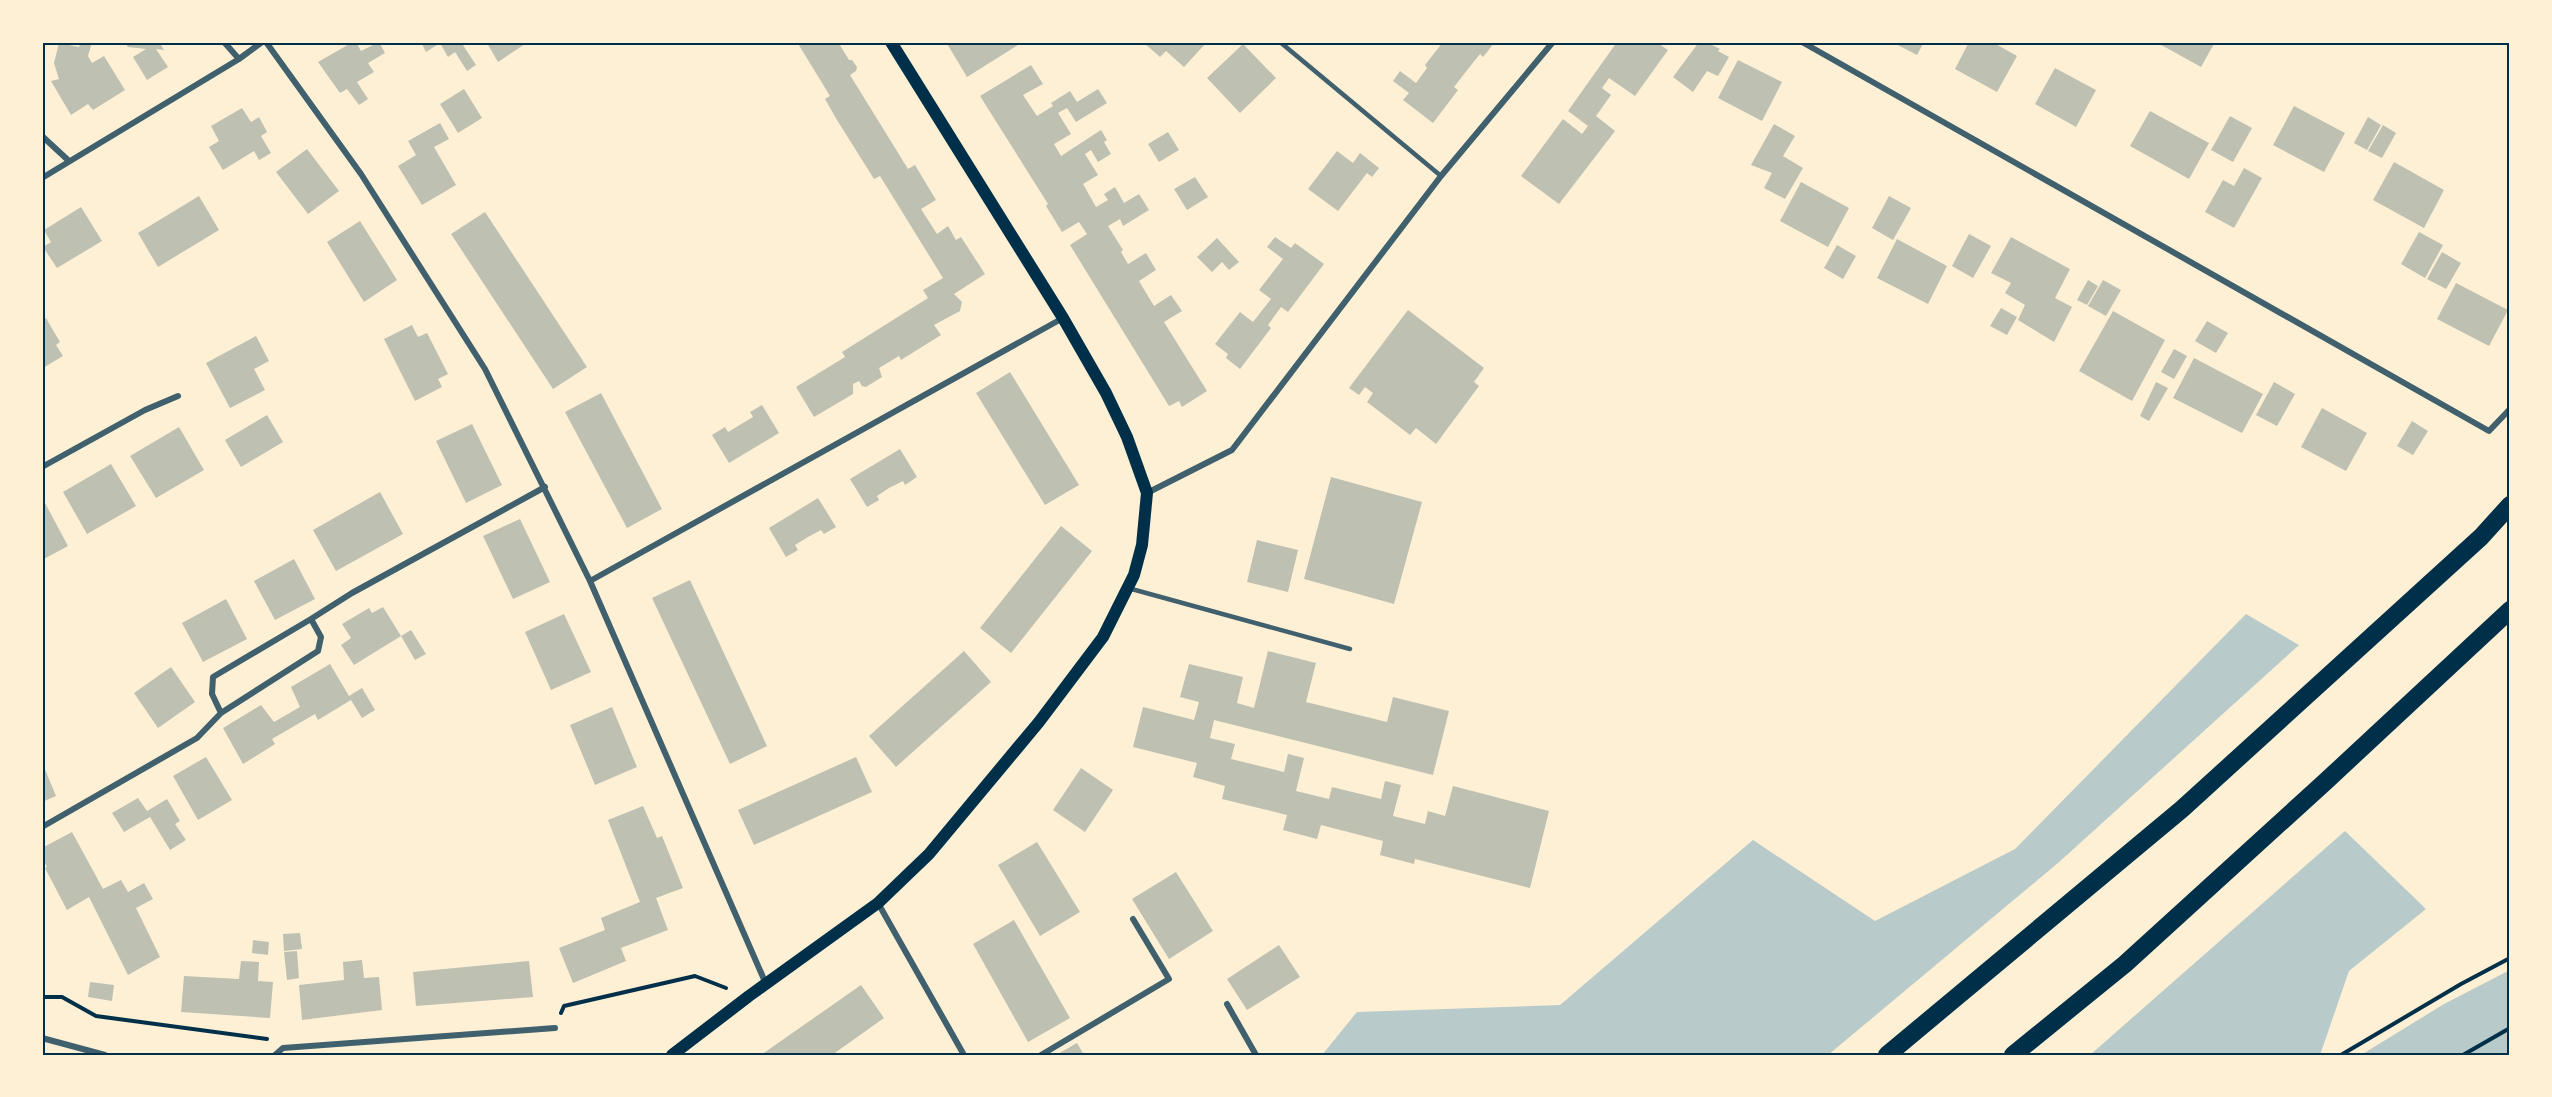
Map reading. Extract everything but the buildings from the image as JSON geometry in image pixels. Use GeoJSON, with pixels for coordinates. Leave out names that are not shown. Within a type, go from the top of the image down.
{"type":"FeatureCollection","features":[{"type":"Feature","properties":{"kind":"highway"},"geometry":{"type":"LineString","coordinates":[[1887,1055],[2182,809],[2481,537],[2510,505]]}},
{"type":"Feature","properties":{"kind":"highway"},"geometry":{"type":"LineString","coordinates":[[2013,1055],[2125,964],[2510,610]]}},
{"type":"Feature","properties":{"kind":"main road"},"geometry":{"type":"LineString","coordinates":[[672,1055],[878,903],[929,854],[1040,723],[1103,637],[1134,575],[1142,545],[1147,493],[1119,419],[1063,318],[891,42]]}},
{"type":"Feature","properties":{"kind":"street"},"geometry":{"type":"LineString","coordinates":[[224,42],[239,59]]}},
{"type":"Feature","properties":{"kind":"street"},"geometry":{"type":"LineString","coordinates":[[42,178],[264,42],[361,174],[485,369],[590,581],[766,984]]}},
{"type":"Feature","properties":{"kind":"street"},"geometry":{"type":"LineString","coordinates":[[1147,493],[1232,450],[1441,176],[1553,42]]}},
{"type":"Feature","properties":{"kind":"street"},"geometry":{"type":"LineString","coordinates":[[1802,42],[2489,431],[2510,409]]}},
{"type":"Feature","properties":{"kind":"street"},"geometry":{"type":"LineString","coordinates":[[42,136],[69,161]]}},
{"type":"Feature","properties":{"kind":"street"},"geometry":{"type":"LineString","coordinates":[[590,581],[1063,318]]}},
{"type":"Feature","properties":{"kind":"street"},"geometry":{"type":"LineString","coordinates":[[42,467],[145,410],[178,396]]}},
{"type":"Feature","properties":{"kind":"street"},"geometry":{"type":"LineString","coordinates":[[221,713],[212,694],[213,677],[352,593],[545,487]]}},
{"type":"Feature","properties":{"kind":"street"},"geometry":{"type":"LineString","coordinates":[[42,827],[197,738],[221,713],[318,651],[321,637],[311,619]]}},
{"type":"Feature","properties":{"kind":"street"},"geometry":{"type":"LineString","coordinates":[[878,903],[964,1055]]}},
{"type":"Feature","properties":{"kind":"street"},"geometry":{"type":"LineString","coordinates":[[1041,1055],[1169,979],[1133,919]]}},
{"type":"Feature","properties":{"kind":"street"},"geometry":{"type":"LineString","coordinates":[[1227,1004],[1256,1055]]}},
{"type":"Feature","properties":{"kind":"street"},"geometry":{"type":"LineString","coordinates":[[275,1055],[284,1048],[555,1028]]}},
{"type":"Feature","properties":{"kind":"street"},"geometry":{"type":"LineString","coordinates":[[42,1038],[105,1055]]}},
{"type":"Feature","properties":{"kind":"lane"},"geometry":{"type":"LineString","coordinates":[[1280,42],[1441,176]]}},
{"type":"Feature","properties":{"kind":"lane"},"geometry":{"type":"LineString","coordinates":[[1128,588],[1350,649]]}},
{"type":"Feature","properties":{"kind":"path"},"geometry":{"type":"LineString","coordinates":[[2341,1055],[2461,984],[2510,958]]}},
{"type":"Feature","properties":{"kind":"path"},"geometry":{"type":"LineString","coordinates":[[555,1028],[564,1006],[695,976],[749,996]]}},
{"type":"Feature","properties":{"kind":"path"},"geometry":{"type":"LineString","coordinates":[[42,998],[62,997],[96,1016],[268,1039],[284,1048]]}},
{"type":"Feature","properties":{"kind":"path"},"geometry":{"type":"LineString","coordinates":[[2463,1055],[2510,1028]]}},
{"type":"Feature","properties":{"kind":"shaded area"},"geometry":{"type":"Polygon","coordinates":[[[2246,614],[2299,645],[2058,863],[1828,1055],[1322,1055],[1357,1012],[1560,1005],[1753,840],[1875,921],[2015,849],[2246,614]]]}},
{"type":"Feature","properties":{"kind":"shaded area"},"geometry":{"type":"Polygon","coordinates":[[[2345,831],[2426,909],[2349,971],[2320,1055],[2090,1055],[2345,831]]]}},
{"type":"Feature","properties":{"kind":"shaded area"},"geometry":{"type":"Polygon","coordinates":[[[2510,970],[2510,1055],[2361,1055],[2444,1004],[2510,970]]]}}]}
